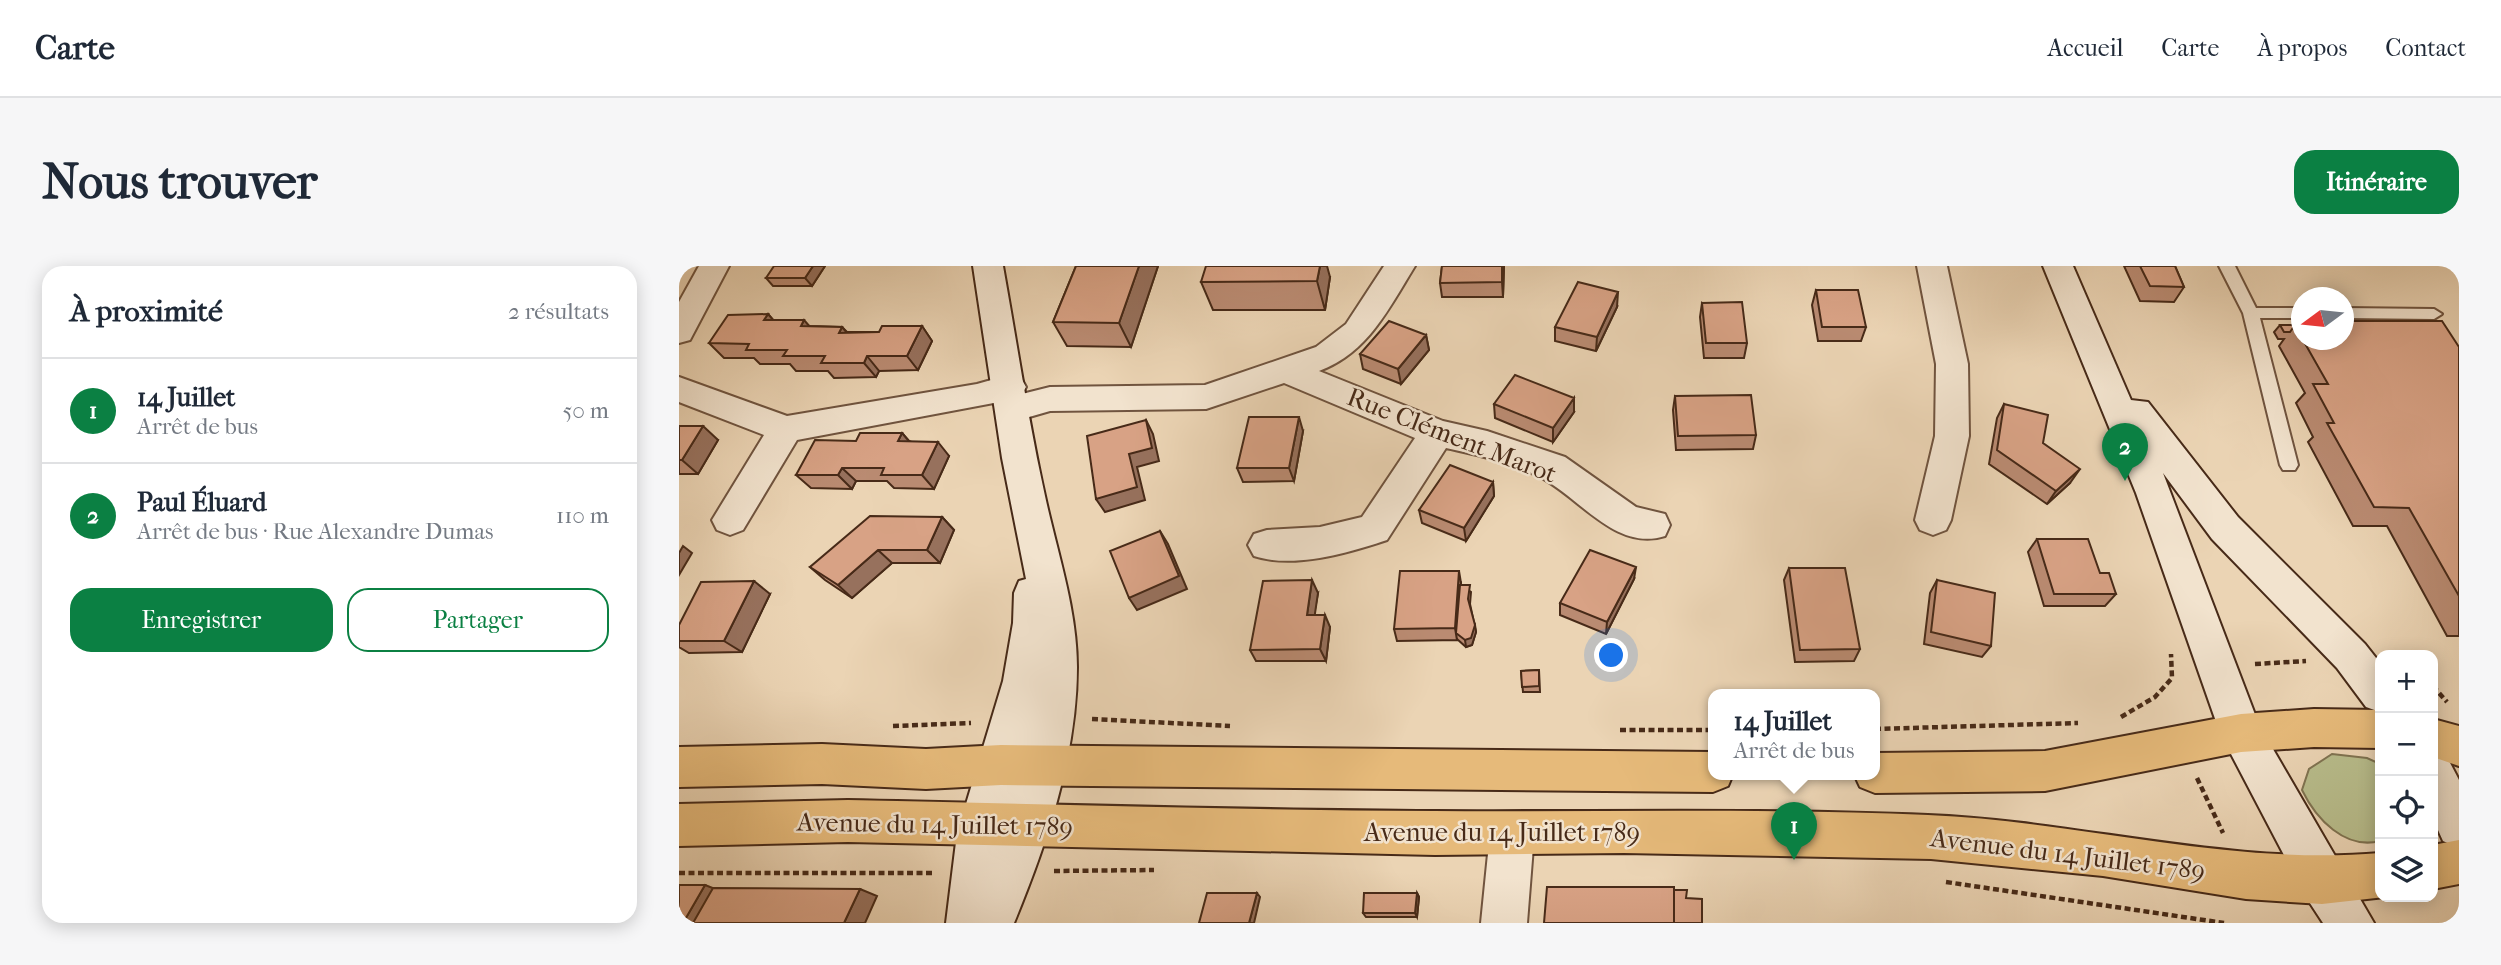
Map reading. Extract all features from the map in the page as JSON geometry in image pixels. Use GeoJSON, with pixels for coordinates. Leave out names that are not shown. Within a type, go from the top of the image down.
{"type":"FeatureCollection","features":[{"type":"Feature","properties":{"kind":"main road"},"geometry":{"type":"LineString","coordinates":[[1880,773],[2046,771],[2241,733],[2314,728],[2375,729]]}},
{"type":"Feature","properties":{"kind":"main road"},"geometry":{"type":"LineString","coordinates":[[2438,740],[2459,746]]}},
{"type":"Feature","properties":{"kind":"main road","name":"Avenue du 14 Juillet 1789"},"geometry":{"type":"LineString","coordinates":[[679,767],[822,764],[926,769],[1021,766],[1708,772]]}},
{"type":"Feature","properties":{"kind":"main road","name":"Avenue du 14 Juillet 1789"},"geometry":{"type":"LineString","coordinates":[[679,825],[848,821],[1512,834],[1624,831],[1931,837],[2103,854],[2246,876],[2322,881],[2375,876]]}},
{"type":"Feature","properties":{"kind":"main road"},"geometry":{"type":"LineString","coordinates":[[2438,866],[2459,862]]}},
{"type":"Feature","properties":{"kind":"street"},"geometry":{"type":"LineString","coordinates":[[679,332],[714,266]]}},
{"type":"Feature","properties":{"kind":"street"},"geometry":{"type":"LineString","coordinates":[[988,266],[1032,521],[1056,626],[1054,718],[981,824],[992,874],[991,923]]}},
{"type":"Feature","properties":{"kind":"street"},"geometry":{"type":"LineString","coordinates":[[679,389],[786,429],[977,396],[1050,400],[1206,397],[1328,355],[1357,332],[1400,266]]}},
{"type":"Feature","properties":{"kind":"street"},"geometry":{"type":"LineString","coordinates":[[1931,266],[1952,364],[1952,436],[1933,520]]}},
{"type":"Feature","properties":{"kind":"street"},"geometry":{"type":"LineString","coordinates":[[2058,266],[2154,493],[2241,733],[2322,881],[2351,923]]}},
{"type":"Feature","properties":{"kind":"street"},"geometry":{"type":"LineString","coordinates":[[2100,362],[2225,528],[2351,656],[2375,687]]}},
{"type":"Feature","properties":{"kind":"street","name":"Rue Clément Marot"},"geometry":{"type":"LineString","coordinates":[[1285,370],[1437,433],[1487,444],[1552,467],[1627,520],[1652,525]]}},
{"type":"Feature","properties":{"kind":"street"},"geometry":{"type":"LineString","coordinates":[[730,520],[786,429]]}},
{"type":"Feature","properties":{"kind":"street"},"geometry":{"type":"LineString","coordinates":[[1268,545],[1320,542],[1374,529],[1437,433]]}},
{"type":"Feature","properties":{"kind":"street"},"geometry":{"type":"LineString","coordinates":[[969,923],[992,874],[1026,825],[1021,766],[1024,677],[1034,614],[1032,521]]}},
{"type":"Feature","properties":{"kind":"street"},"geometry":{"type":"LineString","coordinates":[[2434,776],[2459,826]]}},
{"type":"Feature","properties":{"kind":"street"},"geometry":{"type":"LineString","coordinates":[[1504,923],[1512,834]]}},
{"type":"Feature","properties":{"kind":"lane"},"geometry":{"type":"LineString","coordinates":[[2227,266],[2251,313],[2289,465]]}},
{"type":"Feature","properties":{"kind":"lane"},"geometry":{"type":"LineString","coordinates":[[2251,313],[2291,313]]}},
{"type":"Feature","properties":{"kind":"lane"},"geometry":{"type":"LineString","coordinates":[[2354,313],[2434,314]]}},
{"type":"Feature","properties":{"kind":"path"},"geometry":{"type":"LineString","coordinates":[[2110,722],[2155,698],[2172,678],[2170,642]]}},
{"type":"Feature","properties":{"kind":"path"},"geometry":{"type":"LineString","coordinates":[[2171,666],[2351,656]]}},
{"type":"Feature","properties":{"kind":"path"},"geometry":{"type":"LineString","coordinates":[[2145,703],[2182,745],[2246,876]]}},
{"type":"Feature","properties":{"kind":"path"},"geometry":{"type":"LineString","coordinates":[[1054,718],[1232,726]]}},
{"type":"Feature","properties":{"kind":"path"},"geometry":{"type":"LineString","coordinates":[[1880,729],[2082,723]]}},
{"type":"Feature","properties":{"kind":"path"},"geometry":{"type":"LineString","coordinates":[[1617,730],[1708,730]]}},
{"type":"Feature","properties":{"kind":"path"},"geometry":{"type":"LineString","coordinates":[[679,873],[992,874],[1160,870]]}},
{"type":"Feature","properties":{"kind":"path"},"geometry":{"type":"LineString","coordinates":[[1938,880],[2010,895],[2143,910],[2224,923]]}},
{"type":"Feature","properties":{"kind":"green space"},"geometry":{"type":"Polygon","coordinates":[[[2332,754],[2367,758],[2375,762],[2375,842],[2355,841],[2333,830],[2324,821],[2302,790],[2309,769],[2332,754]]]}},
{"type":"Feature","properties":{"kind":"building"},"geometry":{"type":"Polygon","coordinates":[[[774,266],[813,266],[805,278],[766,278],[774,266]]]}},
{"type":"Feature","properties":{"kind":"building"},"geometry":{"type":"Polygon","coordinates":[[[1076,266],[1139,266],[1119,323],[1053,322],[1076,266]]]}},
{"type":"Feature","properties":{"kind":"building"},"geometry":{"type":"Polygon","coordinates":[[[1206,266],[1320,266],[1317,281],[1201,282],[1206,266]]]}},
{"type":"Feature","properties":{"kind":"building"},"geometry":{"type":"Polygon","coordinates":[[[1442,266],[1502,266],[1502,282],[1440,283],[1442,266]]]}},
{"type":"Feature","properties":{"kind":"building"},"geometry":{"type":"Polygon","coordinates":[[[2140,266],[2175,266],[2184,287],[2150,286],[2140,266]]]}},
{"type":"Feature","properties":{"kind":"building"},"geometry":{"type":"Polygon","coordinates":[[[1578,282],[1618,292],[1597,337],[1555,327],[1578,282]]]}},
{"type":"Feature","properties":{"kind":"building"},"geometry":{"type":"Polygon","coordinates":[[[1816,290],[1858,290],[1866,327],[1822,327],[1816,290]]]}},
{"type":"Feature","properties":{"kind":"building"},"geometry":{"type":"Polygon","coordinates":[[[1742,302],[1747,343],[1706,343],[1702,303],[1742,302]]]}},
{"type":"Feature","properties":{"kind":"building"},"geometry":{"type":"Polygon","coordinates":[[[768,314],[764,320],[804,320],[801,326],[842,327],[839,333],[879,332],[882,326],[922,326],[907,356],[867,356],[864,363],[821,363],[825,356],[783,356],[787,350],[746,350],[749,344],[709,343],[728,315],[768,314]]]}},
{"type":"Feature","properties":{"kind":"building"},"geometry":{"type":"Polygon","coordinates":[[[1389,321],[1426,335],[1398,369],[1360,354],[1389,321]]]}},
{"type":"Feature","properties":{"kind":"building"},"geometry":{"type":"Polygon","coordinates":[[[2354,321],[2442,321],[2459,347],[2459,596],[2409,508],[2374,507],[2327,423],[2334,423],[2313,384],[2328,384],[2309,350],[2354,350],[2354,321]]]}},
{"type":"Feature","properties":{"kind":"building"},"geometry":{"type":"Polygon","coordinates":[[[2280,325],[2291,325],[2290,332],[2284,332],[2280,325]]]}},
{"type":"Feature","properties":{"kind":"building"},"geometry":{"type":"Polygon","coordinates":[[[1515,375],[1574,398],[1553,428],[1494,404],[1515,375]]]}},
{"type":"Feature","properties":{"kind":"building"},"geometry":{"type":"Polygon","coordinates":[[[1751,395],[1756,435],[1678,436],[1675,396],[1751,395]]]}},
{"type":"Feature","properties":{"kind":"building"},"geometry":{"type":"Polygon","coordinates":[[[2004,404],[2048,415],[2043,443],[2080,469],[2056,491],[1997,450],[2004,404]]]}},
{"type":"Feature","properties":{"kind":"building"},"geometry":{"type":"Polygon","coordinates":[[[1249,417],[1299,417],[1289,468],[1237,468],[1249,417]]]}},
{"type":"Feature","properties":{"kind":"building"},"geometry":{"type":"Polygon","coordinates":[[[1146,420],[1152,448],[1129,454],[1137,487],[1096,499],[1087,436],[1146,420]]]}},
{"type":"Feature","properties":{"kind":"building"},"geometry":{"type":"Polygon","coordinates":[[[679,426],[703,426],[682,460],[679,460],[679,426]]]}},
{"type":"Feature","properties":{"kind":"building"},"geometry":{"type":"Polygon","coordinates":[[[860,433],[902,433],[898,441],[938,442],[922,475],[881,475],[884,468],[842,468],[838,475],[796,475],[815,440],[856,441],[860,433]]]}},
{"type":"Feature","properties":{"kind":"building"},"geometry":{"type":"Polygon","coordinates":[[[1450,465],[1493,482],[1464,528],[1419,510],[1450,465]]]}},
{"type":"Feature","properties":{"kind":"building"},"geometry":{"type":"Polygon","coordinates":[[[870,516],[942,517],[927,550],[878,550],[838,585],[810,567],[870,516]]]}},
{"type":"Feature","properties":{"kind":"building"},"geometry":{"type":"Polygon","coordinates":[[[1160,531],[1179,576],[1129,598],[1110,551],[1160,531]]]}},
{"type":"Feature","properties":{"kind":"building"},"geometry":{"type":"Polygon","coordinates":[[[2037,539],[2088,539],[2100,573],[2109,573],[2116,594],[2054,594],[2037,539]]]}},
{"type":"Feature","properties":{"kind":"building"},"geometry":{"type":"Polygon","coordinates":[[[1590,550],[1636,567],[1607,622],[1560,603],[1590,550]]]}},
{"type":"Feature","properties":{"kind":"building"},"geometry":{"type":"Polygon","coordinates":[[[1789,568],[1845,568],[1860,649],[1800,650],[1789,568]]]}},
{"type":"Feature","properties":{"kind":"building"},"geometry":{"type":"Polygon","coordinates":[[[1400,571],[1459,571],[1455,628],[1394,629],[1400,571]]]}},
{"type":"Feature","properties":{"kind":"building"},"geometry":{"type":"Polygon","coordinates":[[[1312,580],[1307,615],[1325,615],[1320,649],[1250,650],[1263,581],[1312,580]]]}},
{"type":"Feature","properties":{"kind":"building"},"geometry":{"type":"Polygon","coordinates":[[[1937,580],[1995,593],[1991,646],[1931,632],[1937,580]]]}},
{"type":"Feature","properties":{"kind":"building"},"geometry":{"type":"Polygon","coordinates":[[[754,581],[724,641],[679,641],[679,625],[701,582],[754,581]]]}},
{"type":"Feature","properties":{"kind":"building"},"geometry":{"type":"Polygon","coordinates":[[[1460,585],[1470,585],[1468,599],[1475,625],[1471,638],[1465,640],[1456,633],[1460,585]]]}},
{"type":"Feature","properties":{"kind":"building"},"geometry":{"type":"Polygon","coordinates":[[[1539,670],[1539,686],[1522,687],[1521,671],[1539,670]]]}},
{"type":"Feature","properties":{"kind":"building"},"geometry":{"type":"Polygon","coordinates":[[[679,885],[705,885],[683,923],[679,923],[679,885]]]}},
{"type":"Feature","properties":{"kind":"building"},"geometry":{"type":"Polygon","coordinates":[[[1547,887],[1674,887],[1674,923],[1544,923],[1547,887]]]}},
{"type":"Feature","properties":{"kind":"building"},"geometry":{"type":"Polygon","coordinates":[[[713,888],[860,889],[844,923],[693,923],[713,888]]]}},
{"type":"Feature","properties":{"kind":"building"},"geometry":{"type":"Polygon","coordinates":[[[1674,890],[1687,890],[1686,898],[1702,899],[1702,923],[1674,923],[1674,890]]]}},
{"type":"Feature","properties":{"kind":"building"},"geometry":{"type":"Polygon","coordinates":[[[1207,893],[1257,893],[1249,923],[1199,923],[1207,893]]]}},
{"type":"Feature","properties":{"kind":"building"},"geometry":{"type":"Polygon","coordinates":[[[1364,893],[1417,893],[1415,913],[1363,913],[1364,893]]]}},
{"type":"Feature","properties":{"kind":"place","name":"Paul Éluard"},"geometry":{"type":"Point","coordinates":[2125,481]}},
{"type":"Feature","properties":{"kind":"place","name":"14 Juillet"},"geometry":{"type":"Point","coordinates":[1794,860]}}]}
